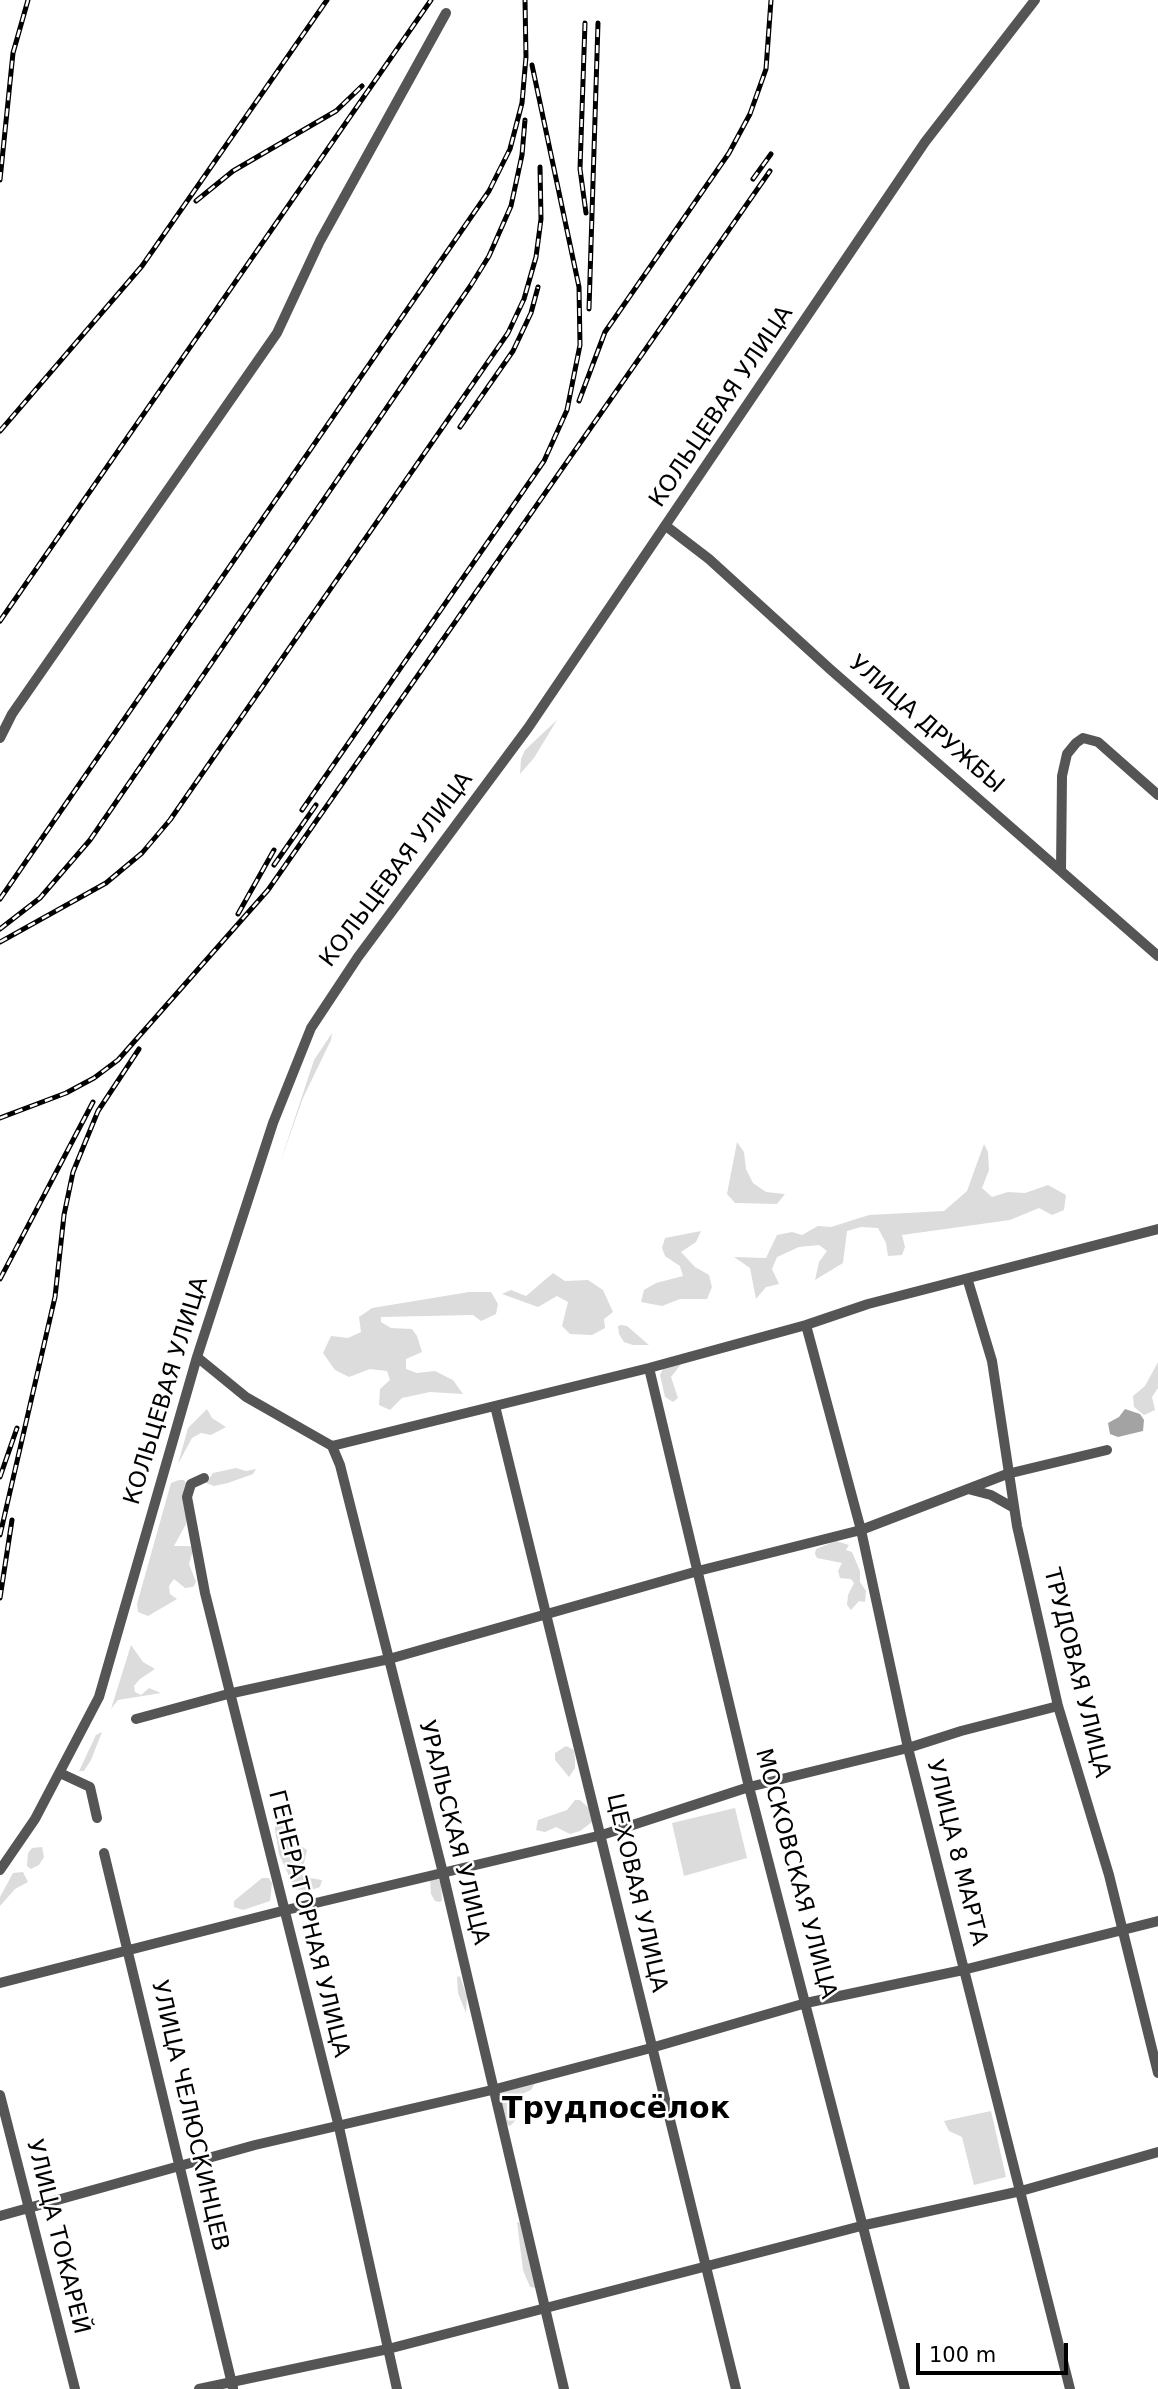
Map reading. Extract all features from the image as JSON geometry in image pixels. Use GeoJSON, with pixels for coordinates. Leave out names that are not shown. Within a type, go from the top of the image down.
{"type":"FeatureCollection","features":[{"type":"Feature","properties":{"kind":"street","name":"КОЛЬЦЕВАЯ УЛИЦА"},"geometry":{"type":"LineString","coordinates":[[0,1870],[35,1819],[99,1697],[197,1357],[277,1111],[317,1019],[358,957],[528,728],[925,142],[1035,0]]}},
{"type":"Feature","properties":{"kind":"street"},"geometry":{"type":"LineString","coordinates":[[0,738],[12,713],[277,333],[320,241],[446,13]]}},
{"type":"Feature","properties":{"kind":"street","name":"УЛИЦА ДРУЖБЫ"},"geometry":{"type":"LineString","coordinates":[[666,526],[709,559],[831,670],[1158,956]]}},
{"type":"Feature","properties":{"kind":"street"},"geometry":{"type":"LineString","coordinates":[[1062,870],[1062,776],[1067,754],[1083,738],[1098,742],[1158,796]]}},
{"type":"Feature","properties":{"kind":"street"},"geometry":{"type":"LineString","coordinates":[[197,1357],[246,1397],[332,1446],[649,1368],[806,1325],[868,1304],[968,1281],[1158,1230]]}},
{"type":"Feature","properties":{"kind":"street","name":"ТРУДОВАЯ УЛИЦА"},"geometry":{"type":"LineString","coordinates":[[968,1281],[992,1361],[1007,1474],[1058,1706],[1123,1930],[1158,2073]]}},
{"type":"Feature","properties":{"kind":"street","name":"УЛИЦА 8 МАРТА"},"geometry":{"type":"LineString","coordinates":[[806,1325],[861,1530],[908,1748],[1070,2389]]}},
{"type":"Feature","properties":{"kind":"street","name":"МОСКОВСКАЯ УЛИЦА"},"geometry":{"type":"LineString","coordinates":[[649,1368],[749,1787],[905,2389]]}},
{"type":"Feature","properties":{"kind":"street","name":"ЦЕХОВАЯ УЛИЦА"},"geometry":{"type":"LineString","coordinates":[[495,1406],[736,2389]]}},
{"type":"Feature","properties":{"kind":"street","name":"УРАЛЬСКАЯ УЛИЦА"},"geometry":{"type":"LineString","coordinates":[[332,1446],[340,1465],[443,1873],[564,2389]]}},
{"type":"Feature","properties":{"kind":"street"},"geometry":{"type":"LineString","coordinates":[[136,1719],[228,1693],[389,1659],[698,1571],[861,1530],[1007,1474],[1107,1450]]}},
{"type":"Feature","properties":{"kind":"street","name":"ГЕНЕРАТОРНАЯ УЛИЦА"},"geometry":{"type":"LineString","coordinates":[[204,1478],[191,1484],[187,1497],[228,1693],[339,2127],[397,2389]]}},
{"type":"Feature","properties":{"kind":"street"},"geometry":{"type":"LineString","coordinates":[[967,1489],[991,1495],[1014,1508]]}},
{"type":"Feature","properties":{"kind":"street"},"geometry":{"type":"LineString","coordinates":[[0,1983],[282,1911],[602,1835],[749,1787],[908,1748],[1058,1706]]}},
{"type":"Feature","properties":{"kind":"street"},"geometry":{"type":"LineString","coordinates":[[60,1773],[90,1787],[97,1818]]}},
{"type":"Feature","properties":{"kind":"street","name":"УЛИЦА ЧЕЛЮСКИНЦЕВ"},"geometry":{"type":"LineString","coordinates":[[104,1853],[232,2385]]}},
{"type":"Feature","properties":{"kind":"street"},"geometry":{"type":"LineString","coordinates":[[0,2216],[255,2145],[492,2090],[651,2048],[806,2003],[963,1970],[1158,1922]]}},
{"type":"Feature","properties":{"kind":"street","name":"УЛИЦА ТОКАРЕЙ"},"geometry":{"type":"LineString","coordinates":[[0,2095],[75,2389]]}},
{"type":"Feature","properties":{"kind":"street"},"geometry":{"type":"LineString","coordinates":[[199,2389],[232,2385],[388,2350],[864,2225],[1021,2191],[1158,2152]]}},
{"type":"Feature","properties":{"kind":"shaded area"},"geometry":{"type":"Polygon","coordinates":[[[557,720],[534,758],[520,774],[525,750],[557,720]]]}},
{"type":"Feature","properties":{"kind":"shaded area"},"geometry":{"type":"Polygon","coordinates":[[[332,1033],[303,1098],[279,1166],[314,1060],[332,1033]]]}},
{"type":"Feature","properties":{"kind":"shaded area"},"geometry":{"type":"Polygon","coordinates":[[[737,1142],[744,1152],[746,1169],[753,1183],[766,1192],[785,1194],[777,1204],[735,1203],[727,1194],[737,1142]]]}},
{"type":"Feature","properties":{"kind":"shaded area"},"geometry":{"type":"Polygon","coordinates":[[[984,1144],[988,1152],[989,1170],[982,1188],[992,1197],[1008,1192],[1025,1193],[1048,1185],[1066,1195],[1064,1210],[1052,1215],[1039,1208],[1010,1220],[902,1235],[905,1247],[902,1255],[888,1256],[886,1243],[878,1228],[861,1227],[847,1231],[843,1263],[815,1280],[819,1262],[827,1251],[819,1245],[799,1247],[777,1257],[772,1269],[779,1284],[766,1287],[756,1299],[750,1268],[734,1257],[766,1258],[777,1235],[792,1232],[802,1235],[818,1226],[831,1227],[869,1215],[944,1211],[967,1191],[984,1144]]]}},
{"type":"Feature","properties":{"kind":"shaded area"},"geometry":{"type":"Polygon","coordinates":[[[701,1231],[696,1242],[681,1252],[695,1267],[709,1275],[712,1287],[707,1299],[680,1299],[662,1306],[641,1302],[644,1290],[656,1283],[683,1276],[680,1266],[665,1256],[662,1248],[665,1238],[701,1231]]]}},
{"type":"Feature","properties":{"kind":"shaded area"},"geometry":{"type":"Polygon","coordinates":[[[553,1273],[565,1281],[588,1280],[603,1290],[613,1312],[604,1319],[605,1328],[592,1335],[570,1334],[562,1326],[568,1302],[557,1296],[538,1307],[502,1294],[511,1290],[526,1296],[553,1273]]]}},
{"type":"Feature","properties":{"kind":"shaded area"},"geometry":{"type":"Polygon","coordinates":[[[469,1292],[491,1292],[498,1304],[496,1314],[481,1321],[473,1315],[381,1317],[381,1322],[391,1328],[412,1329],[417,1336],[422,1352],[406,1359],[406,1369],[417,1373],[435,1371],[453,1380],[463,1394],[430,1392],[402,1398],[390,1410],[379,1405],[380,1389],[390,1380],[387,1371],[370,1369],[349,1377],[335,1370],[323,1353],[331,1336],[348,1338],[361,1332],[359,1317],[372,1308],[469,1292]]]}},
{"type":"Feature","properties":{"kind":"shaded area"},"geometry":{"type":"Polygon","coordinates":[[[618,1326],[627,1326],[649,1345],[624,1342],[619,1334],[618,1326]]]}},
{"type":"Feature","properties":{"kind":"shaded area"},"geometry":{"type":"Polygon","coordinates":[[[1158,1362],[1158,1388],[1152,1397],[1155,1410],[1144,1415],[1134,1407],[1133,1396],[1145,1386],[1158,1362]]]}},
{"type":"Feature","properties":{"kind":"shaded area"},"geometry":{"type":"Polygon","coordinates":[[[682,1363],[671,1377],[678,1398],[673,1402],[665,1397],[660,1375],[664,1367],[682,1363]]]}},
{"type":"Feature","properties":{"kind":"shaded area"},"geometry":{"type":"Polygon","coordinates":[[[207,1409],[212,1418],[226,1427],[211,1435],[201,1433],[192,1438],[178,1464],[188,1428],[207,1409]]]}},
{"type":"Feature","properties":{"kind":"shaded area"},"geometry":{"type":"Polygon","coordinates":[[[1125,1409],[1140,1414],[1144,1420],[1143,1431],[1118,1437],[1110,1434],[1108,1423],[1119,1417],[1125,1409]]]}},
{"type":"Feature","properties":{"kind":"shaded area"},"geometry":{"type":"Polygon","coordinates":[[[236,1468],[246,1471],[256,1469],[253,1474],[228,1483],[214,1486],[206,1483],[213,1473],[236,1468]]]}},
{"type":"Feature","properties":{"kind":"shaded area"},"geometry":{"type":"Polygon","coordinates":[[[184,1480],[188,1486],[187,1511],[186,1524],[174,1546],[190,1546],[193,1550],[189,1564],[196,1582],[193,1587],[185,1588],[174,1579],[169,1586],[170,1594],[177,1599],[148,1616],[138,1612],[137,1604],[171,1483],[184,1480]]]}},
{"type":"Feature","properties":{"kind":"shaded area"},"geometry":{"type":"Polygon","coordinates":[[[836,1541],[849,1545],[846,1550],[852,1552],[860,1571],[860,1582],[866,1591],[865,1602],[859,1601],[851,1610],[847,1605],[848,1595],[854,1583],[851,1579],[840,1578],[838,1571],[842,1563],[817,1558],[815,1554],[816,1549],[836,1541]]]}},
{"type":"Feature","properties":{"kind":"shaded area"},"geometry":{"type":"Polygon","coordinates":[[[131,1645],[143,1662],[155,1669],[140,1679],[134,1686],[135,1692],[141,1695],[149,1688],[161,1693],[118,1700],[111,1709],[131,1645]]]}},
{"type":"Feature","properties":{"kind":"shaded area"},"geometry":{"type":"Polygon","coordinates":[[[102,1732],[91,1760],[84,1771],[79,1771],[96,1735],[102,1732]]]}},
{"type":"Feature","properties":{"kind":"shaded area"},"geometry":{"type":"Polygon","coordinates":[[[566,1746],[574,1750],[575,1760],[575,1768],[569,1777],[555,1760],[555,1753],[566,1746]]]}},
{"type":"Feature","properties":{"kind":"shaded area"},"geometry":{"type":"Polygon","coordinates":[[[575,1800],[580,1800],[592,1811],[592,1822],[580,1831],[570,1834],[556,1827],[545,1832],[536,1830],[538,1820],[567,1810],[575,1800]]]}},
{"type":"Feature","properties":{"kind":"shaded area"},"geometry":{"type":"Polygon","coordinates":[[[735,1808],[747,1858],[684,1876],[672,1823],[735,1808]]]}},
{"type":"Feature","properties":{"kind":"shaded area"},"geometry":{"type":"Polygon","coordinates":[[[281,1821],[290,1839],[307,1850],[302,1872],[304,1877],[322,1880],[320,1887],[308,1891],[295,1889],[279,1854],[275,1822],[281,1821]]]}},
{"type":"Feature","properties":{"kind":"shaded area"},"geometry":{"type":"Polygon","coordinates":[[[42,1847],[44,1857],[39,1865],[31,1869],[27,1866],[28,1853],[32,1848],[42,1847]]]}},
{"type":"Feature","properties":{"kind":"shaded area"},"geometry":{"type":"Polygon","coordinates":[[[23,1872],[28,1882],[15,1889],[0,1906],[0,1897],[13,1873],[23,1872]]]}},
{"type":"Feature","properties":{"kind":"shaded area"},"geometry":{"type":"Polygon","coordinates":[[[262,1878],[269,1878],[272,1883],[270,1901],[243,1910],[234,1907],[234,1901],[262,1878]]]}},
{"type":"Feature","properties":{"kind":"shaded area"},"geometry":{"type":"Polygon","coordinates":[[[430,1879],[438,1879],[441,1883],[440,1902],[435,1901],[431,1894],[430,1879]]]}},
{"type":"Feature","properties":{"kind":"shaded area"},"geometry":{"type":"Polygon","coordinates":[[[460,1976],[467,1997],[466,2013],[458,1993],[457,1977],[460,1976]]]}},
{"type":"Feature","properties":{"kind":"shaded area"},"geometry":{"type":"Polygon","coordinates":[[[535,2083],[531,2090],[513,2098],[517,2119],[510,2126],[505,2124],[499,2095],[502,2091],[535,2083]]]}},
{"type":"Feature","properties":{"kind":"shaded area"},"geometry":{"type":"Polygon","coordinates":[[[991,2111],[1006,2177],[974,2185],[962,2137],[949,2131],[944,2121],[991,2111]]]}},
{"type":"Feature","properties":{"kind":"shaded area"},"geometry":{"type":"Polygon","coordinates":[[[517,2222],[521,2223],[536,2288],[530,2287],[523,2270],[517,2222]]]}},
{"type":"Feature","properties":{"kind":"railway"},"geometry":{"type":"LineString","coordinates":[[0,180],[13,53],[28,0]]}},
{"type":"Feature","properties":{"kind":"railway"},"geometry":{"type":"LineString","coordinates":[[0,431],[142,266],[327,0]]}},
{"type":"Feature","properties":{"kind":"railway"},"geometry":{"type":"LineString","coordinates":[[0,621],[431,0]]}},
{"type":"Feature","properties":{"kind":"railway"},"geometry":{"type":"LineString","coordinates":[[0,899],[489,191],[510,149],[522,103],[526,57],[525,0]]}},
{"type":"Feature","properties":{"kind":"railway"},"geometry":{"type":"LineString","coordinates":[[579,401],[605,332],[729,153],[750,114],[766,69],[771,0]]}},
{"type":"Feature","properties":{"kind":"railway"},"geometry":{"type":"LineString","coordinates":[[585,23],[580,169],[586,213]]}},
{"type":"Feature","properties":{"kind":"railway"},"geometry":{"type":"LineString","coordinates":[[589,309],[598,23]]}},
{"type":"Feature","properties":{"kind":"railway"},"geometry":{"type":"LineString","coordinates":[[302,810],[544,461],[567,410],[580,345],[579,287],[532,65]]}},
{"type":"Feature","properties":{"kind":"railway"},"geometry":{"type":"LineString","coordinates":[[196,201],[233,171],[336,111],[362,86]]}},
{"type":"Feature","properties":{"kind":"railway"},"geometry":{"type":"LineString","coordinates":[[0,929],[40,898],[90,840],[471,285],[489,256],[511,206],[522,155],[525,120]]}},
{"type":"Feature","properties":{"kind":"railway"},"geometry":{"type":"LineString","coordinates":[[753,179],[771,154]]}},
{"type":"Feature","properties":{"kind":"railway"},"geometry":{"type":"LineString","coordinates":[[0,942],[106,883],[142,853],[170,820],[508,333],[524,299],[536,257],[541,219],[540,167]]}},
{"type":"Feature","properties":{"kind":"railway"},"geometry":{"type":"LineString","coordinates":[[0,1118],[66,1093],[94,1078],[118,1060],[268,890],[770,171]]}},
{"type":"Feature","properties":{"kind":"railway"},"geometry":{"type":"LineString","coordinates":[[460,427],[513,351],[531,313],[538,287]]}},
{"type":"Feature","properties":{"kind":"railway"},"geometry":{"type":"LineString","coordinates":[[274,865],[316,805]]}},
{"type":"Feature","properties":{"kind":"railway"},"geometry":{"type":"LineString","coordinates":[[238,914],[274,850]]}},
{"type":"Feature","properties":{"kind":"railway"},"geometry":{"type":"LineString","coordinates":[[0,1535],[55,1297],[64,1215],[73,1172],[98,1111],[139,1049]]}},
{"type":"Feature","properties":{"kind":"railway"},"geometry":{"type":"LineString","coordinates":[[0,1279],[93,1102]]}},
{"type":"Feature","properties":{"kind":"railway"},"geometry":{"type":"LineString","coordinates":[[0,1477],[17,1428]]}},
{"type":"Feature","properties":{"kind":"railway"},"geometry":{"type":"LineString","coordinates":[[0,1598],[12,1520]]}},
{"type":"Feature","properties":{"kind":"district","name":"Трудпосёлок"},"geometry":{"type":"Point","coordinates":[616,2110]}}]}
